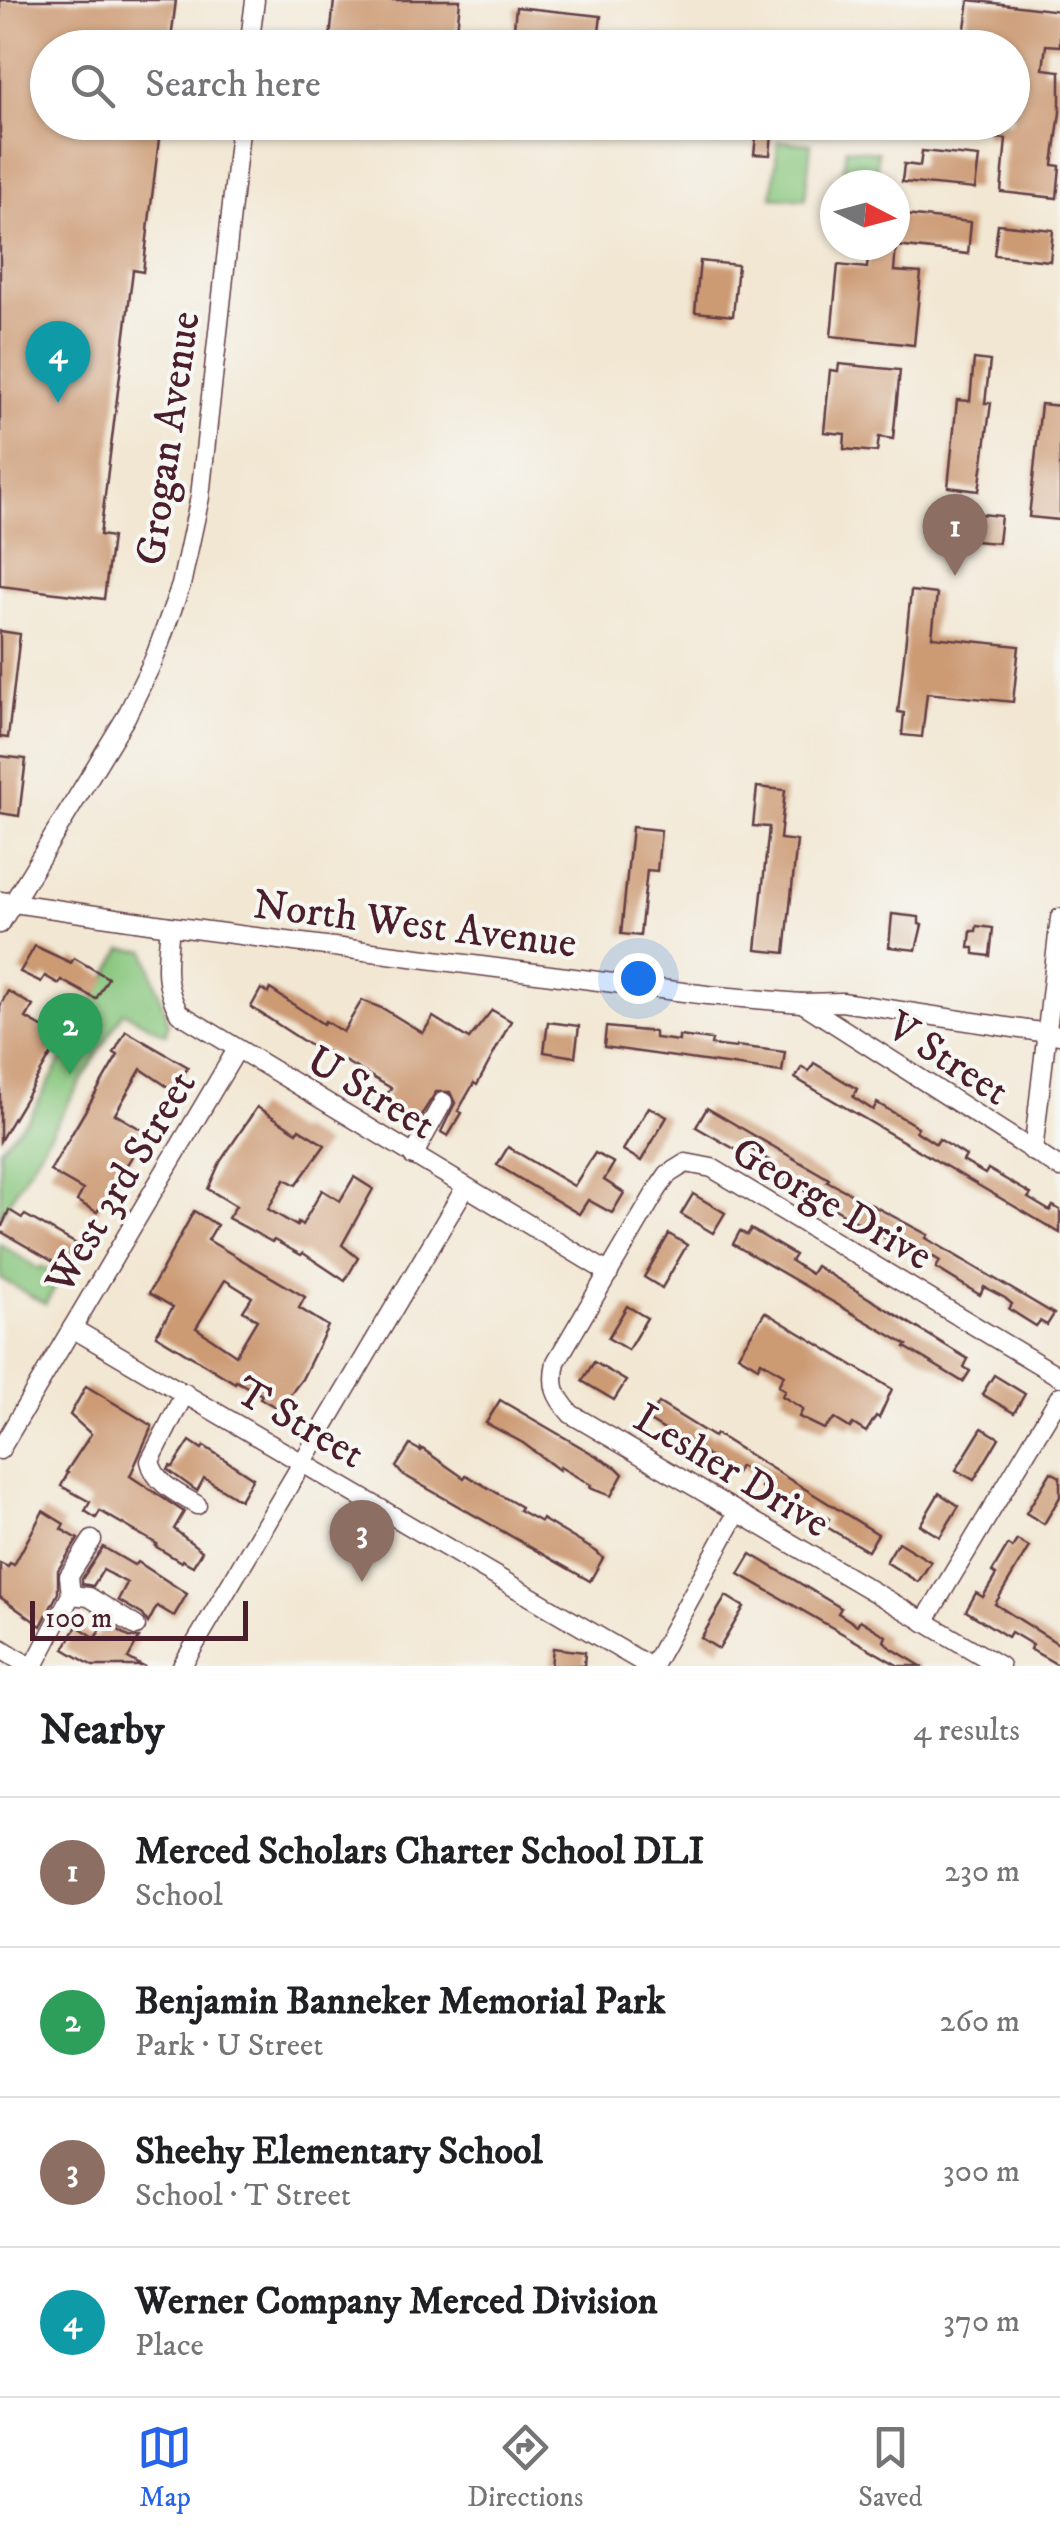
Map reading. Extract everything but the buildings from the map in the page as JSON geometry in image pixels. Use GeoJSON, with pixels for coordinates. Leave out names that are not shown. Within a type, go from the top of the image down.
{"type":"FeatureCollection","features":[{"type":"Feature","properties":{"kind":"street"},"geometry":{"type":"LineString","coordinates":[[252,30],[255,0]]}},
{"type":"Feature","properties":{"kind":"street","name":"Grogan Avenue"},"geometry":{"type":"LineString","coordinates":[[0,924],[6,902],[126,716],[154,659],[181,585],[200,497],[239,140]]}},
{"type":"Feature","properties":{"kind":"street","name":"North West Avenue"},"geometry":{"type":"LineString","coordinates":[[6,902],[688,992],[802,1003],[842,1002],[1054,1034]]}},
{"type":"Feature","properties":{"kind":"street"},"geometry":{"type":"LineString","coordinates":[[1032,1152],[1054,1034],[1060,918]]}},
{"type":"Feature","properties":{"kind":"street","name":"U Street"},"geometry":{"type":"LineString","coordinates":[[170,926],[168,993],[179,1014],[609,1273]]}},
{"type":"Feature","properties":{"kind":"street","name":"V Street"},"geometry":{"type":"LineString","coordinates":[[802,1003],[1060,1168]]}},
{"type":"Feature","properties":{"kind":"street","name":"West 3rd Street"},"geometry":{"type":"LineString","coordinates":[[0,1450],[236,1051]]}},
{"type":"Feature","properties":{"kind":"street"},"geometry":{"type":"LineString","coordinates":[[413,1156],[444,1102]]}},
{"type":"Feature","properties":{"kind":"street","name":"George Drive"},"geometry":{"type":"LineString","coordinates":[[609,1273],[668,1174],[686,1163],[712,1168],[1060,1377]]}},
{"type":"Feature","properties":{"kind":"street"},"geometry":{"type":"LineString","coordinates":[[182,1666],[465,1188]]}},
{"type":"Feature","properties":{"kind":"street","name":"Lesher Drive"},"geometry":{"type":"LineString","coordinates":[[609,1273],[556,1362],[552,1383],[558,1400],[572,1414],[1000,1666]]}},
{"type":"Feature","properties":{"kind":"street","name":"T Street"},"geometry":{"type":"LineString","coordinates":[[72,1328],[651,1666]]}},
{"type":"Feature","properties":{"kind":"street"},"geometry":{"type":"LineString","coordinates":[[185,1393],[150,1462],[152,1472],[197,1506]]}},
{"type":"Feature","properties":{"kind":"street"},"geometry":{"type":"LineString","coordinates":[[924,1622],[1060,1396]]}},
{"type":"Feature","properties":{"kind":"street"},"geometry":{"type":"LineString","coordinates":[[651,1666],[737,1513]]}},
{"type":"Feature","properties":{"kind":"street"},"geometry":{"type":"LineString","coordinates":[[0,1648],[31,1666],[71,1595],[69,1576],[92,1540]]}},
{"type":"Feature","properties":{"kind":"street"},"geometry":{"type":"LineString","coordinates":[[71,1595],[88,1597],[136,1626]]}},
{"type":"Feature","properties":{"kind":"green space"},"geometry":{"type":"Polygon","coordinates":[[[778,141],[811,144],[805,200],[772,197],[778,141]]]}},
{"type":"Feature","properties":{"kind":"green space"},"geometry":{"type":"Polygon","coordinates":[[[846,148],[878,152],[876,170],[843,170],[846,148]]]}},
{"type":"Feature","properties":{"kind":"green space"},"geometry":{"type":"Polygon","coordinates":[[[122,949],[146,951],[168,1023],[166,1034],[123,1012],[0,1217],[0,1148],[31,1115],[122,949]]]}},
{"type":"Feature","properties":{"kind":"green space"},"geometry":{"type":"Polygon","coordinates":[[[0,1244],[61,1278],[45,1304],[0,1278],[0,1244]]]}},
{"type":"Feature","properties":{"kind":"place","name":"Werner Company Merced Division"},"geometry":{"type":"Point","coordinates":[58,403]}},
{"type":"Feature","properties":{"kind":"place","name":"Merced Scholars Charter School DLI"},"geometry":{"type":"Point","coordinates":[955,576]}},
{"type":"Feature","properties":{"kind":"place","name":"Benjamin Banneker Memorial Park"},"geometry":{"type":"Point","coordinates":[70,1075]}},
{"type":"Feature","properties":{"kind":"place","name":"Sheehy Elementary School"},"geometry":{"type":"Point","coordinates":[362,1582]}}]}
